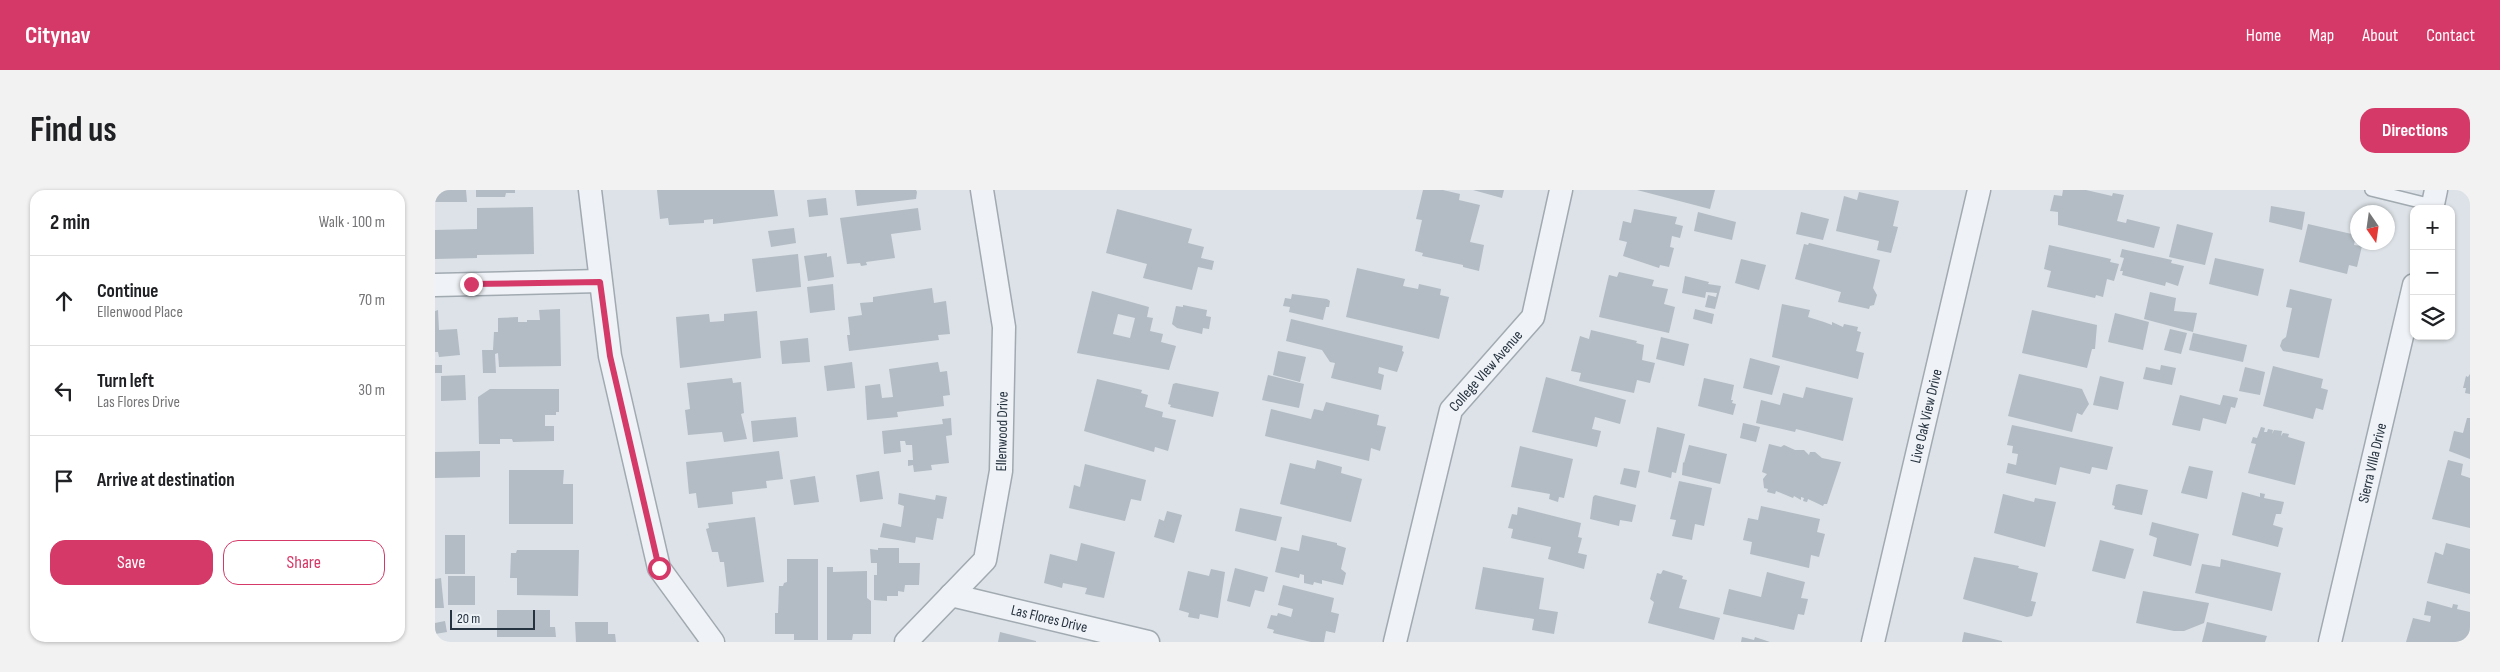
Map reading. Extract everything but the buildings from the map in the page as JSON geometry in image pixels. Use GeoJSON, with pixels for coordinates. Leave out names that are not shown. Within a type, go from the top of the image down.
{"type":"FeatureCollection","features":[{"type":"Feature","properties":{"kind":"street"},"geometry":{"type":"LineString","coordinates":[[590,190],[610,356],[659,568],[713,642]]}},
{"type":"Feature","properties":{"kind":"street","name":"Ellenwood Drive"},"geometry":{"type":"LineString","coordinates":[[906,642],[985,560],[1001,471],[1004,327],[982,190]]}},
{"type":"Feature","properties":{"kind":"street","name":"College VIew Avenue"},"geometry":{"type":"LineString","coordinates":[[1395,642],[1451,410],[1533,317],[1561,190]]}},
{"type":"Feature","properties":{"kind":"street","name":"Live Oak View Drive"},"geometry":{"type":"LineString","coordinates":[[1873,642],[1979,190]]}},
{"type":"Feature","properties":{"kind":"street"},"geometry":{"type":"LineString","coordinates":[[435,285],[600,282]]}},
{"type":"Feature","properties":{"kind":"street","name":"Sierra VIlla Drive"},"geometry":{"type":"LineString","coordinates":[[2331,642],[2412,295]]}},
{"type":"Feature","properties":{"kind":"street","name":"Las Flores Drive"},"geometry":{"type":"LineString","coordinates":[[951,595],[1148,642]]}},
{"type":"Feature","properties":{"kind":"lane"},"geometry":{"type":"LineString","coordinates":[[2371,190],[2433,201]]}},
{"type":"Feature","properties":{"kind":"route"},"geometry":{"type":"LineString","coordinates":[[471,284],[600,282],[610,356],[659,568]]}}]}
